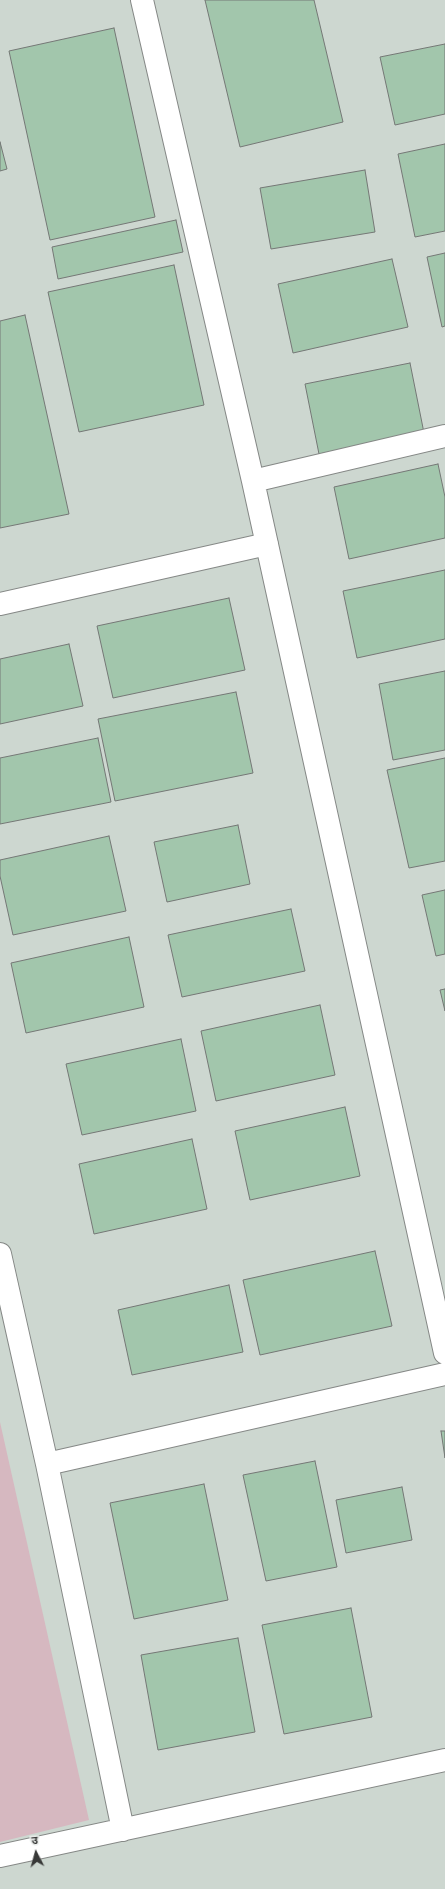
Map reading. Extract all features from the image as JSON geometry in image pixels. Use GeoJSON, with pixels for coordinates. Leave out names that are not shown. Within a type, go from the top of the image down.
{"type":"FeatureCollection","features":[{"type":"Feature","properties":{"kind":"lane"},"geometry":{"type":"LineString","coordinates":[[142,0],[253,481],[445,1353]]}},
{"type":"Feature","properties":{"kind":"lane"},"geometry":{"type":"LineString","coordinates":[[253,481],[445,436]]}},
{"type":"Feature","properties":{"kind":"lane"},"geometry":{"type":"LineString","coordinates":[[0,604],[267,544]]}},
{"type":"Feature","properties":{"kind":"lane"},"geometry":{"type":"LineString","coordinates":[[0,1254],[47,1464],[123,1830]]}},
{"type":"Feature","properties":{"kind":"lane"},"geometry":{"type":"LineString","coordinates":[[47,1464],[445,1374]]}},
{"type":"Feature","properties":{"kind":"lane"},"geometry":{"type":"LineString","coordinates":[[0,1856],[445,1760]]}},
{"type":"Feature","properties":{"kind":"shaded area"},"geometry":{"type":"Polygon","coordinates":[[[0,0],[445,0],[445,1889],[0,1889],[0,0]]]}},
{"type":"Feature","properties":{"kind":"shaded area"},"geometry":{"type":"Polygon","coordinates":[[[0,1422],[89,1820],[0,1842],[0,1422]]]}},
{"type":"Feature","properties":{"kind":"building"},"geometry":{"type":"Polygon","coordinates":[[[205,0],[314,0],[343,122],[240,147],[205,0]]]}},
{"type":"Feature","properties":{"kind":"building"},"geometry":{"type":"Polygon","coordinates":[[[114,28],[155,217],[50,240],[9,51],[114,28]]]}},
{"type":"Feature","properties":{"kind":"building"},"geometry":{"type":"Polygon","coordinates":[[[445,44],[445,114],[395,125],[380,57],[445,44]]]}},
{"type":"Feature","properties":{"kind":"building"},"geometry":{"type":"Polygon","coordinates":[[[0,142],[7,169],[0,171],[0,142]]]}},
{"type":"Feature","properties":{"kind":"building"},"geometry":{"type":"Polygon","coordinates":[[[445,144],[445,231],[415,237],[398,154],[445,144]]]}},
{"type":"Feature","properties":{"kind":"building"},"geometry":{"type":"Polygon","coordinates":[[[365,170],[375,232],[271,249],[260,188],[365,170]]]}},
{"type":"Feature","properties":{"kind":"building"},"geometry":{"type":"Polygon","coordinates":[[[176,220],[183,252],[58,279],[52,247],[176,220]]]}},
{"type":"Feature","properties":{"kind":"building"},"geometry":{"type":"Polygon","coordinates":[[[445,253],[445,326],[442,327],[427,257],[445,253]]]}},
{"type":"Feature","properties":{"kind":"building"},"geometry":{"type":"Polygon","coordinates":[[[392,259],[408,327],[293,353],[278,284],[392,259]]]}},
{"type":"Feature","properties":{"kind":"building"},"geometry":{"type":"Polygon","coordinates":[[[174,265],[204,405],[79,432],[48,292],[174,265]]]}},
{"type":"Feature","properties":{"kind":"building"},"geometry":{"type":"Polygon","coordinates":[[[25,315],[69,514],[0,528],[0,321],[25,315]]]}},
{"type":"Feature","properties":{"kind":"building"},"geometry":{"type":"Polygon","coordinates":[[[410,363],[424,433],[319,454],[305,384],[410,363]]]}},
{"type":"Feature","properties":{"kind":"building"},"geometry":{"type":"Polygon","coordinates":[[[438,464],[445,497],[445,538],[349,559],[334,487],[438,464]]]}},
{"type":"Feature","properties":{"kind":"building"},"geometry":{"type":"Polygon","coordinates":[[[445,570],[445,639],[357,658],[343,591],[445,570]]]}},
{"type":"Feature","properties":{"kind":"building"},"geometry":{"type":"Polygon","coordinates":[[[229,598],[245,670],[113,698],[97,626],[229,598]]]}},
{"type":"Feature","properties":{"kind":"building"},"geometry":{"type":"Polygon","coordinates":[[[69,644],[83,706],[0,724],[0,659],[69,644]]]}},
{"type":"Feature","properties":{"kind":"building"},"geometry":{"type":"Polygon","coordinates":[[[445,671],[445,750],[393,760],[379,684],[445,671]]]}},
{"type":"Feature","properties":{"kind":"building"},"geometry":{"type":"Polygon","coordinates":[[[236,692],[253,773],[115,801],[98,719],[236,692]]]}},
{"type":"Feature","properties":{"kind":"building"},"geometry":{"type":"Polygon","coordinates":[[[98,738],[111,802],[0,824],[0,758],[98,738]]]}},
{"type":"Feature","properties":{"kind":"building"},"geometry":{"type":"Polygon","coordinates":[[[445,758],[445,861],[409,868],[387,770],[445,758]]]}},
{"type":"Feature","properties":{"kind":"building"},"geometry":{"type":"Polygon","coordinates":[[[238,825],[250,884],[167,902],[154,842],[238,825]]]}},
{"type":"Feature","properties":{"kind":"building"},"geometry":{"type":"Polygon","coordinates":[[[109,836],[126,911],[13,935],[0,876],[0,860],[109,836]]]}},
{"type":"Feature","properties":{"kind":"building"},"geometry":{"type":"Polygon","coordinates":[[[445,890],[445,954],[436,956],[422,895],[445,890]]]}},
{"type":"Feature","properties":{"kind":"building"},"geometry":{"type":"Polygon","coordinates":[[[291,909],[305,971],[182,997],[168,935],[291,909]]]}},
{"type":"Feature","properties":{"kind":"building"},"geometry":{"type":"Polygon","coordinates":[[[129,937],[144,1007],[26,1033],[11,963],[129,937]]]}},
{"type":"Feature","properties":{"kind":"building"},"geometry":{"type":"Polygon","coordinates":[[[445,989],[445,1011],[440,990],[445,989]]]}},
{"type":"Feature","properties":{"kind":"building"},"geometry":{"type":"Polygon","coordinates":[[[320,1005],[335,1075],[216,1101],[201,1031],[320,1005]]]}},
{"type":"Feature","properties":{"kind":"building"},"geometry":{"type":"Polygon","coordinates":[[[181,1039],[196,1111],[82,1135],[66,1064],[181,1039]]]}},
{"type":"Feature","properties":{"kind":"building"},"geometry":{"type":"Polygon","coordinates":[[[345,1107],[360,1176],[250,1200],[235,1131],[345,1107]]]}},
{"type":"Feature","properties":{"kind":"building"},"geometry":{"type":"Polygon","coordinates":[[[192,1139],[207,1209],[94,1234],[79,1164],[192,1139]]]}},
{"type":"Feature","properties":{"kind":"building"},"geometry":{"type":"Polygon","coordinates":[[[375,1251],[392,1326],[260,1355],[243,1280],[375,1251]]]}},
{"type":"Feature","properties":{"kind":"building"},"geometry":{"type":"Polygon","coordinates":[[[229,1285],[243,1352],[132,1375],[118,1310],[229,1285]]]}},
{"type":"Feature","properties":{"kind":"building"},"geometry":{"type":"Polygon","coordinates":[[[441,1431],[445,1431],[445,1458],[441,1431]]]}},
{"type":"Feature","properties":{"kind":"building"},"geometry":{"type":"Polygon","coordinates":[[[315,1461],[337,1567],[266,1581],[243,1475],[315,1461]]]}},
{"type":"Feature","properties":{"kind":"building"},"geometry":{"type":"Polygon","coordinates":[[[204,1484],[228,1600],[134,1619],[110,1503],[204,1484]]]}},
{"type":"Feature","properties":{"kind":"building"},"geometry":{"type":"Polygon","coordinates":[[[402,1487],[412,1540],[346,1553],[336,1500],[402,1487]]]}},
{"type":"Feature","properties":{"kind":"building"},"geometry":{"type":"Polygon","coordinates":[[[351,1608],[372,1717],[284,1734],[262,1625],[351,1608]]]}},
{"type":"Feature","properties":{"kind":"building"},"geometry":{"type":"Polygon","coordinates":[[[238,1638],[255,1732],[158,1750],[141,1655],[238,1638]]]}}]}
